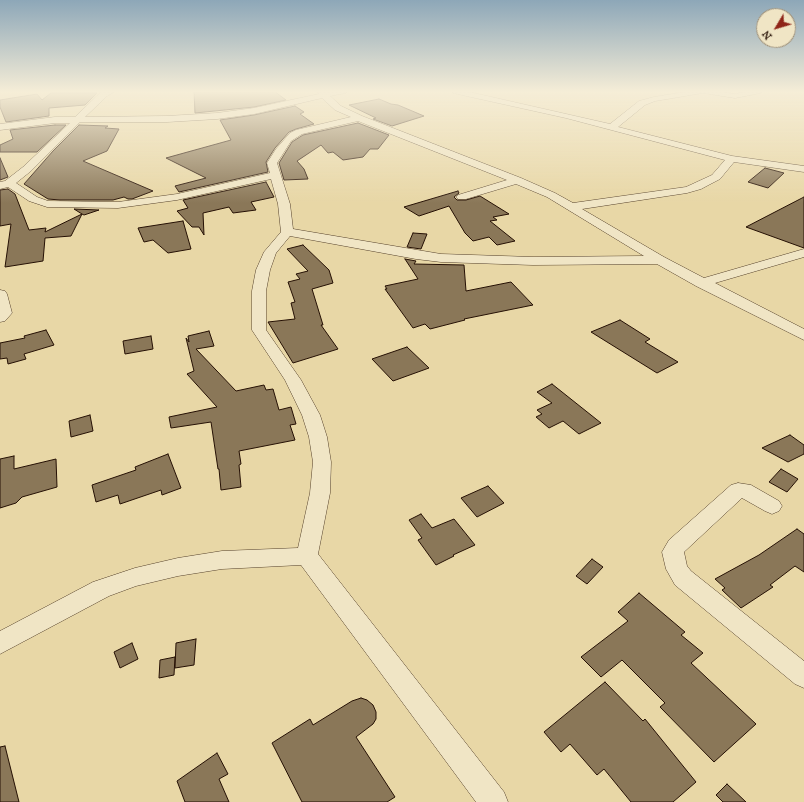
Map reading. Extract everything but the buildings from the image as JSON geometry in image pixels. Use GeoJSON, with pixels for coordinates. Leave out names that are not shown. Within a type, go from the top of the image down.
{"type":"FeatureCollection","features":[{"type":"Feature","properties":{"kind":"street"},"geometry":{"type":"LineString","coordinates":[[69,128],[27,169],[4,184],[33,199],[47,204],[118,205],[177,198],[275,175]]}},
{"type":"Feature","properties":{"kind":"street"},"geometry":{"type":"LineString","coordinates":[[314,128],[293,134],[279,151],[272,163],[284,204],[287,232],[270,252],[263,270],[259,291],[258,315],[260,330],[294,380],[311,415],[318,437],[322,462],[320,493],[307,556],[494,802]]}},
{"type":"Feature","properties":{"kind":"street"},"geometry":{"type":"LineString","coordinates":[[386,128],[517,180],[551,195],[659,260],[804,335]]}},
{"type":"Feature","properties":{"kind":"street"},"geometry":{"type":"LineString","coordinates":[[612,128],[732,159],[804,170]]}},
{"type":"Feature","properties":{"kind":"street"},"geometry":{"type":"LineString","coordinates":[[571,207],[692,189],[712,180],[732,159]]}},
{"type":"Feature","properties":{"kind":"street"},"geometry":{"type":"LineString","coordinates":[[792,168],[804,161]]}},
{"type":"Feature","properties":{"kind":"street"},"geometry":{"type":"LineString","coordinates":[[462,197],[517,180]]}},
{"type":"Feature","properties":{"kind":"street"},"geometry":{"type":"LineString","coordinates":[[287,232],[416,255],[441,258],[533,261],[659,260]]}},
{"type":"Feature","properties":{"kind":"street"},"geometry":{"type":"LineString","coordinates":[[701,283],[804,253]]}},
{"type":"Feature","properties":{"kind":"street"},"geometry":{"type":"LineString","coordinates":[[0,294],[5,313],[0,318]]}},
{"type":"Feature","properties":{"kind":"street"},"geometry":{"type":"LineString","coordinates":[[772,506],[744,490],[738,490],[676,546],[673,552],[677,568],[683,578],[804,676]]}},
{"type":"Feature","properties":{"kind":"street"},"geometry":{"type":"LineString","coordinates":[[0,643],[94,593],[135,577],[178,567],[222,560],[307,556]]}}]}
